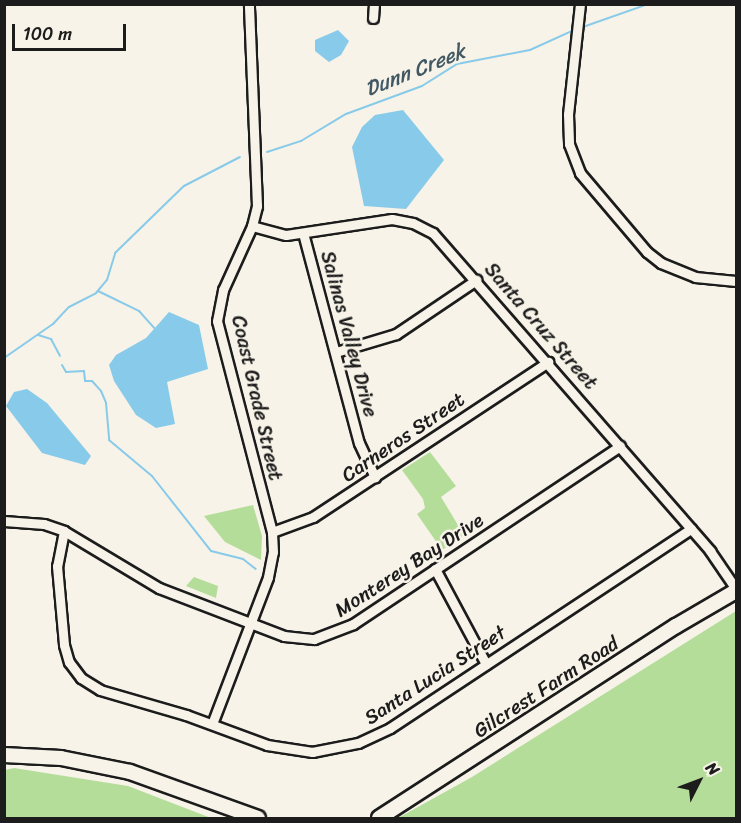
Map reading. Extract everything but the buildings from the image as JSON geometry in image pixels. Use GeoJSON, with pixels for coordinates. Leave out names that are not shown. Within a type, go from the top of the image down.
{"type":"FeatureCollection","features":[{"type":"Feature","properties":{"kind":"main road","name":"Gilcrest Farm Road"},"geometry":{"type":"LineString","coordinates":[[379,819],[676,626],[736,590]]}},
{"type":"Feature","properties":{"kind":"main road"},"geometry":{"type":"LineString","coordinates":[[4,755],[61,758],[120,770],[258,819]]}},
{"type":"Feature","properties":{"kind":"street","name":"Coast Grade Street"},"geometry":{"type":"LineString","coordinates":[[212,724],[272,562],[272,532],[217,321],[223,290],[252,226],[257,197],[249,4]]}},
{"type":"Feature","properties":{"kind":"street"},"geometry":{"type":"LineString","coordinates":[[373,18],[374,4]]}},
{"type":"Feature","properties":{"kind":"street"},"geometry":{"type":"LineString","coordinates":[[580,4],[568,134],[580,173],[647,252],[662,263],[695,277],[736,281]]}},
{"type":"Feature","properties":{"kind":"street","name":"Santa Cruz Street"},"geometry":{"type":"LineString","coordinates":[[252,226],[280,235],[376,220],[404,220],[425,228],[443,241],[691,529],[736,590]]}},
{"type":"Feature","properties":{"kind":"street","name":"Salinas Valley Drive"},"geometry":{"type":"LineString","coordinates":[[303,233],[363,455],[375,477]]}},
{"type":"Feature","properties":{"kind":"street"},"geometry":{"type":"LineString","coordinates":[[336,352],[396,334],[476,280]]}},
{"type":"Feature","properties":{"kind":"street","name":"Carneros Street"},"geometry":{"type":"LineString","coordinates":[[272,532],[313,518],[548,362]]}},
{"type":"Feature","properties":{"kind":"street","name":"Monterey Bay Drive"},"geometry":{"type":"LineString","coordinates":[[4,521],[44,524],[64,531],[153,585],[293,639],[325,637],[347,628],[620,446]]}},
{"type":"Feature","properties":{"kind":"street","name":"Santa Lucia Street"},"geometry":{"type":"LineString","coordinates":[[64,531],[57,566],[64,645],[74,671],[100,690],[281,748],[312,752],[345,747],[390,728],[691,529]]}},
{"type":"Feature","properties":{"kind":"street"},"geometry":{"type":"LineString","coordinates":[[435,569],[486,664]]}},
{"type":"Feature","properties":{"kind":"green space"},"geometry":{"type":"Polygon","coordinates":[[[430,452],[456,486],[441,497],[464,535],[442,550],[417,514],[425,508],[423,499],[402,470],[430,452]]]}},
{"type":"Feature","properties":{"kind":"green space"},"geometry":{"type":"Polygon","coordinates":[[[253,505],[262,536],[261,560],[225,542],[204,516],[253,505]]]}},
{"type":"Feature","properties":{"kind":"green space"},"geometry":{"type":"Polygon","coordinates":[[[194,577],[218,586],[216,598],[186,586],[194,577]]]}},
{"type":"Feature","properties":{"kind":"green space"},"geometry":{"type":"Polygon","coordinates":[[[736,611],[736,818],[398,818],[472,777],[736,611]]]}},
{"type":"Feature","properties":{"kind":"green space"},"geometry":{"type":"Polygon","coordinates":[[[14,768],[128,786],[211,818],[5,818],[5,770],[14,768]]]}},
{"type":"Feature","properties":{"kind":"water"},"geometry":{"type":"Polygon","coordinates":[[[338,30],[349,41],[341,55],[329,62],[315,51],[315,40],[338,30]]]}},
{"type":"Feature","properties":{"kind":"water"},"geometry":{"type":"Polygon","coordinates":[[[403,110],[444,160],[406,209],[364,206],[352,147],[362,127],[375,115],[403,110]]]}},
{"type":"Feature","properties":{"kind":"water"},"geometry":{"type":"Polygon","coordinates":[[[169,312],[199,325],[208,369],[167,382],[175,424],[156,428],[136,415],[114,381],[109,365],[116,355],[146,338],[169,312]]]}},
{"type":"Feature","properties":{"kind":"water"},"geometry":{"type":"Polygon","coordinates":[[[27,389],[47,403],[91,456],[85,465],[42,453],[6,406],[14,392],[27,389]]]}},
{"type":"Feature","properties":{"kind":"waterway","name":"Dunn Creek"},"geometry":{"type":"LineString","coordinates":[[580,28],[648,4]]}},
{"type":"Feature","properties":{"kind":"waterway","name":"Dunn Creek"},"geometry":{"type":"LineString","coordinates":[[267,152],[301,141],[346,114],[422,86],[457,64],[530,50],[574,30]]}},
{"type":"Feature","properties":{"kind":"waterway"},"geometry":{"type":"LineString","coordinates":[[4,358],[53,324],[69,307],[96,293],[107,280],[115,253],[184,186],[240,157]]}},
{"type":"Feature","properties":{"kind":"waterway"},"geometry":{"type":"LineString","coordinates":[[98,291],[139,311],[155,329]]}},
{"type":"Feature","properties":{"kind":"waterway"},"geometry":{"type":"LineString","coordinates":[[38,335],[51,339],[60,356]]}},
{"type":"Feature","properties":{"kind":"waterway"},"geometry":{"type":"LineString","coordinates":[[62,365],[66,372],[84,371],[85,381],[92,381],[101,391],[106,403],[109,440],[152,476],[211,551],[243,559],[256,569]]}}]}
